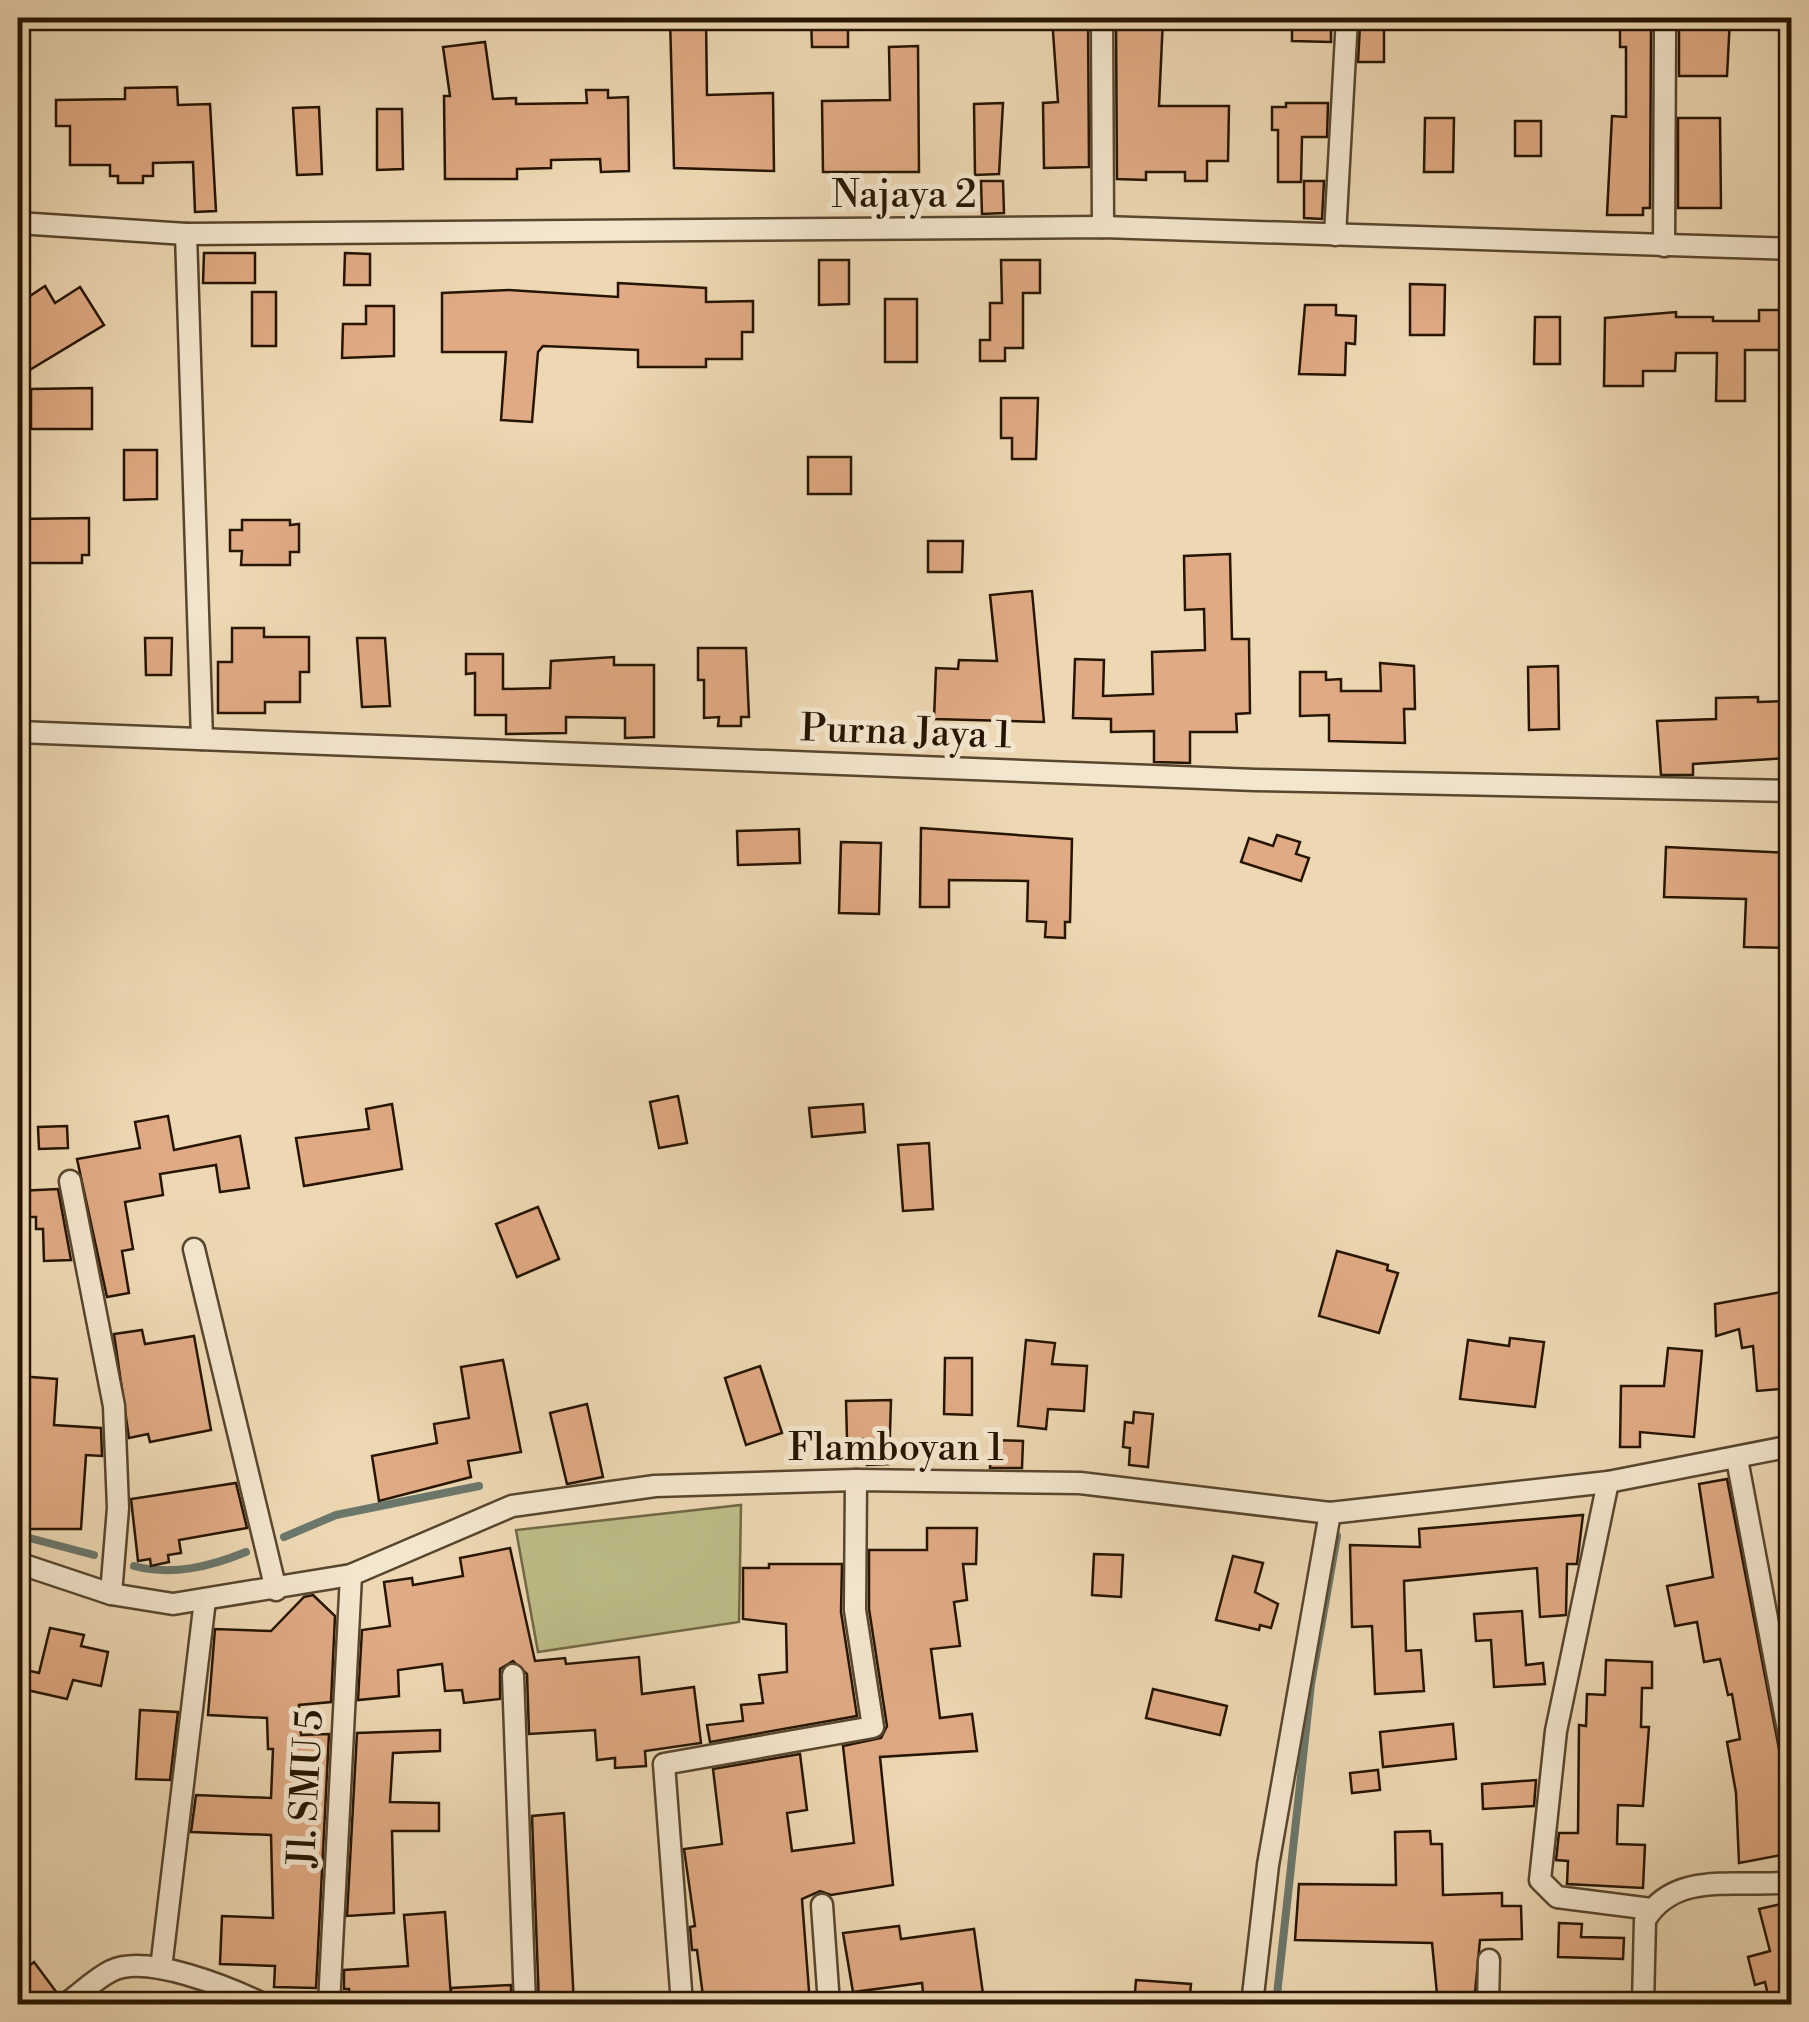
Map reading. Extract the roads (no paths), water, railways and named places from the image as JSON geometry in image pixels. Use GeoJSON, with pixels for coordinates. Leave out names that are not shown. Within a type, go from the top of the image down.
{"type":"FeatureCollection","features":[{"type":"Feature","properties":{"kind":"street"},"geometry":{"type":"LineString","coordinates":[[1102,18],[1103,228]]}},
{"type":"Feature","properties":{"kind":"street"},"geometry":{"type":"LineString","coordinates":[[1334,235],[1348,18]]}},
{"type":"Feature","properties":{"kind":"street"},"geometry":{"type":"LineString","coordinates":[[1664,246],[1665,32]]}},
{"type":"Feature","properties":{"kind":"street","name":"Najaya 2"},"geometry":{"type":"LineString","coordinates":[[18,223],[186,234],[1103,228],[1792,249]]}},
{"type":"Feature","properties":{"kind":"street"},"geometry":{"type":"LineString","coordinates":[[186,234],[202,739]]}},
{"type":"Feature","properties":{"kind":"street","name":"Purna Jaya 1"},"geometry":{"type":"LineString","coordinates":[[18,732],[1255,780],[1792,791]]}},
{"type":"Feature","properties":{"kind":"street"},"geometry":{"type":"LineString","coordinates":[[70,1181],[114,1406],[118,1490],[112,1594]]}},
{"type":"Feature","properties":{"kind":"street"},"geometry":{"type":"LineString","coordinates":[[194,1249],[276,1590]]}},
{"type":"Feature","properties":{"kind":"street","name":"Flamboyan 1"},"geometry":{"type":"LineString","coordinates":[[18,1563],[112,1594],[173,1604],[351,1575],[512,1506],[655,1486],[856,1480],[1080,1482],[1330,1512],[1608,1482],[1792,1446]]}},
{"type":"Feature","properties":{"kind":"street"},"geometry":{"type":"LineString","coordinates":[[1737,1459],[1792,1750]]}},
{"type":"Feature","properties":{"kind":"street"},"geometry":{"type":"LineString","coordinates":[[682,2004],[664,1764],[872,1729],[855,1610],[856,1480]]}},
{"type":"Feature","properties":{"kind":"street"},"geometry":{"type":"LineString","coordinates":[[1608,1482],[1556,1731],[1540,1880],[1556,1897],[1651,1910]]}},
{"type":"Feature","properties":{"kind":"street"},"geometry":{"type":"LineString","coordinates":[[1252,2004],[1268,1866],[1330,1512]]}},
{"type":"Feature","properties":{"kind":"street","name":"Jl. SMU 5"},"geometry":{"type":"LineString","coordinates":[[329,2004],[351,1575]]}},
{"type":"Feature","properties":{"kind":"street"},"geometry":{"type":"LineString","coordinates":[[163,1955],[205,1600]]}},
{"type":"Feature","properties":{"kind":"street"},"geometry":{"type":"LineString","coordinates":[[513,1675],[525,2004]]}},
{"type":"Feature","properties":{"kind":"street"},"geometry":{"type":"LineString","coordinates":[[1644,2004],[1642,1936],[1651,1910],[1666,1896],[1731,1880],[1763,1886],[1792,1882]]}},
{"type":"Feature","properties":{"kind":"street"},"geometry":{"type":"LineString","coordinates":[[822,1904],[829,2004]]}},
{"type":"Feature","properties":{"kind":"street"},"geometry":{"type":"LineString","coordinates":[[66,2004],[113,1969],[163,1955],[263,2004]]}},
{"type":"Feature","properties":{"kind":"street"},"geometry":{"type":"LineString","coordinates":[[1488,2004],[1489,1960]]}},
{"type":"Feature","properties":{"kind":"waterway"},"geometry":{"type":"LineString","coordinates":[[284,1537],[336,1515],[479,1486]]}},
{"type":"Feature","properties":{"kind":"waterway"},"geometry":{"type":"LineString","coordinates":[[18,1535],[94,1555]]}},
{"type":"Feature","properties":{"kind":"waterway"},"geometry":{"type":"LineString","coordinates":[[1276,2004],[1311,1684],[1337,1536]]}},
{"type":"Feature","properties":{"kind":"waterway"},"geometry":{"type":"LineString","coordinates":[[134,1566],[190,1568],[246,1552]]}}]}
